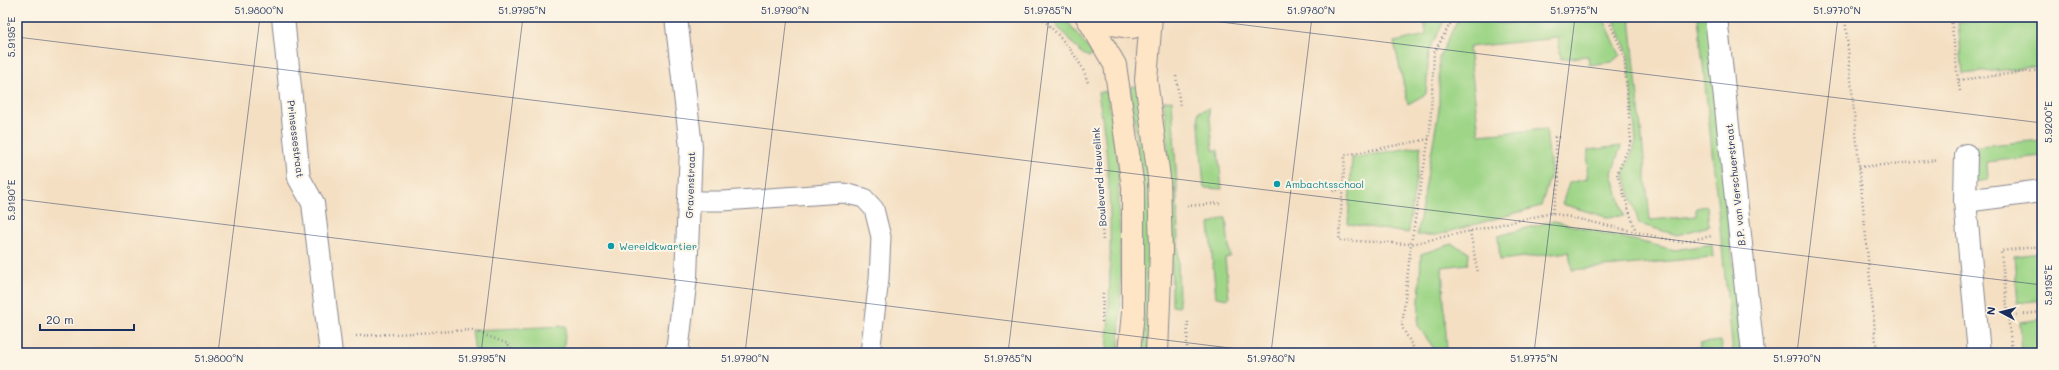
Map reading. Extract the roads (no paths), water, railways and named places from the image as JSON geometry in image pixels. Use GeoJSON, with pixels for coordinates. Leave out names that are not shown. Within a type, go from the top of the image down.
{"type":"FeatureCollection","features":[{"type":"Feature","properties":{"kind":"main road"},"geometry":{"type":"LineString","coordinates":[[1087,17],[1116,65],[1133,187],[1132,312],[1129,353]]}},
{"type":"Feature","properties":{"kind":"main road"},"geometry":{"type":"LineString","coordinates":[[1100,17],[1109,23],[1118,26],[1133,27],[1144,17]]}},
{"type":"Feature","properties":{"kind":"main road"},"geometry":{"type":"LineString","coordinates":[[1151,17],[1146,80],[1160,178],[1161,251],[1157,353]]}},
{"type":"Feature","properties":{"kind":"street","name":"Prinsessestraat"},"geometry":{"type":"LineString","coordinates":[[283,17],[299,178],[313,202],[330,345]]}},
{"type":"Feature","properties":{"kind":"street","name":"Gravenstraat"},"geometry":{"type":"LineString","coordinates":[[676,17],[691,147],[686,277],[677,353]]}},
{"type":"Feature","properties":{"kind":"street","name":"B.P. van Verschuerstraat"},"geometry":{"type":"LineString","coordinates":[[1716,17],[1754,353]]}},
{"type":"Feature","properties":{"kind":"street"},"geometry":{"type":"LineString","coordinates":[[1966,155],[1965,201],[1979,353]]}},
{"type":"Feature","properties":{"kind":"street"},"geometry":{"type":"LineString","coordinates":[[1965,201],[2042,191]]}},
{"type":"Feature","properties":{"kind":"lane"},"geometry":{"type":"LineString","coordinates":[[689,201],[723,201],[843,193],[864,198],[874,209],[881,237],[879,279],[870,353]]}},
{"type":"Feature","properties":{"kind":"place","name":"Ambachtsschool"},"geometry":{"type":"Point","coordinates":[1277,184]}},
{"type":"Feature","properties":{"kind":"place","name":"Wereldkwartier"},"geometry":{"type":"Point","coordinates":[611,246]}}]}
